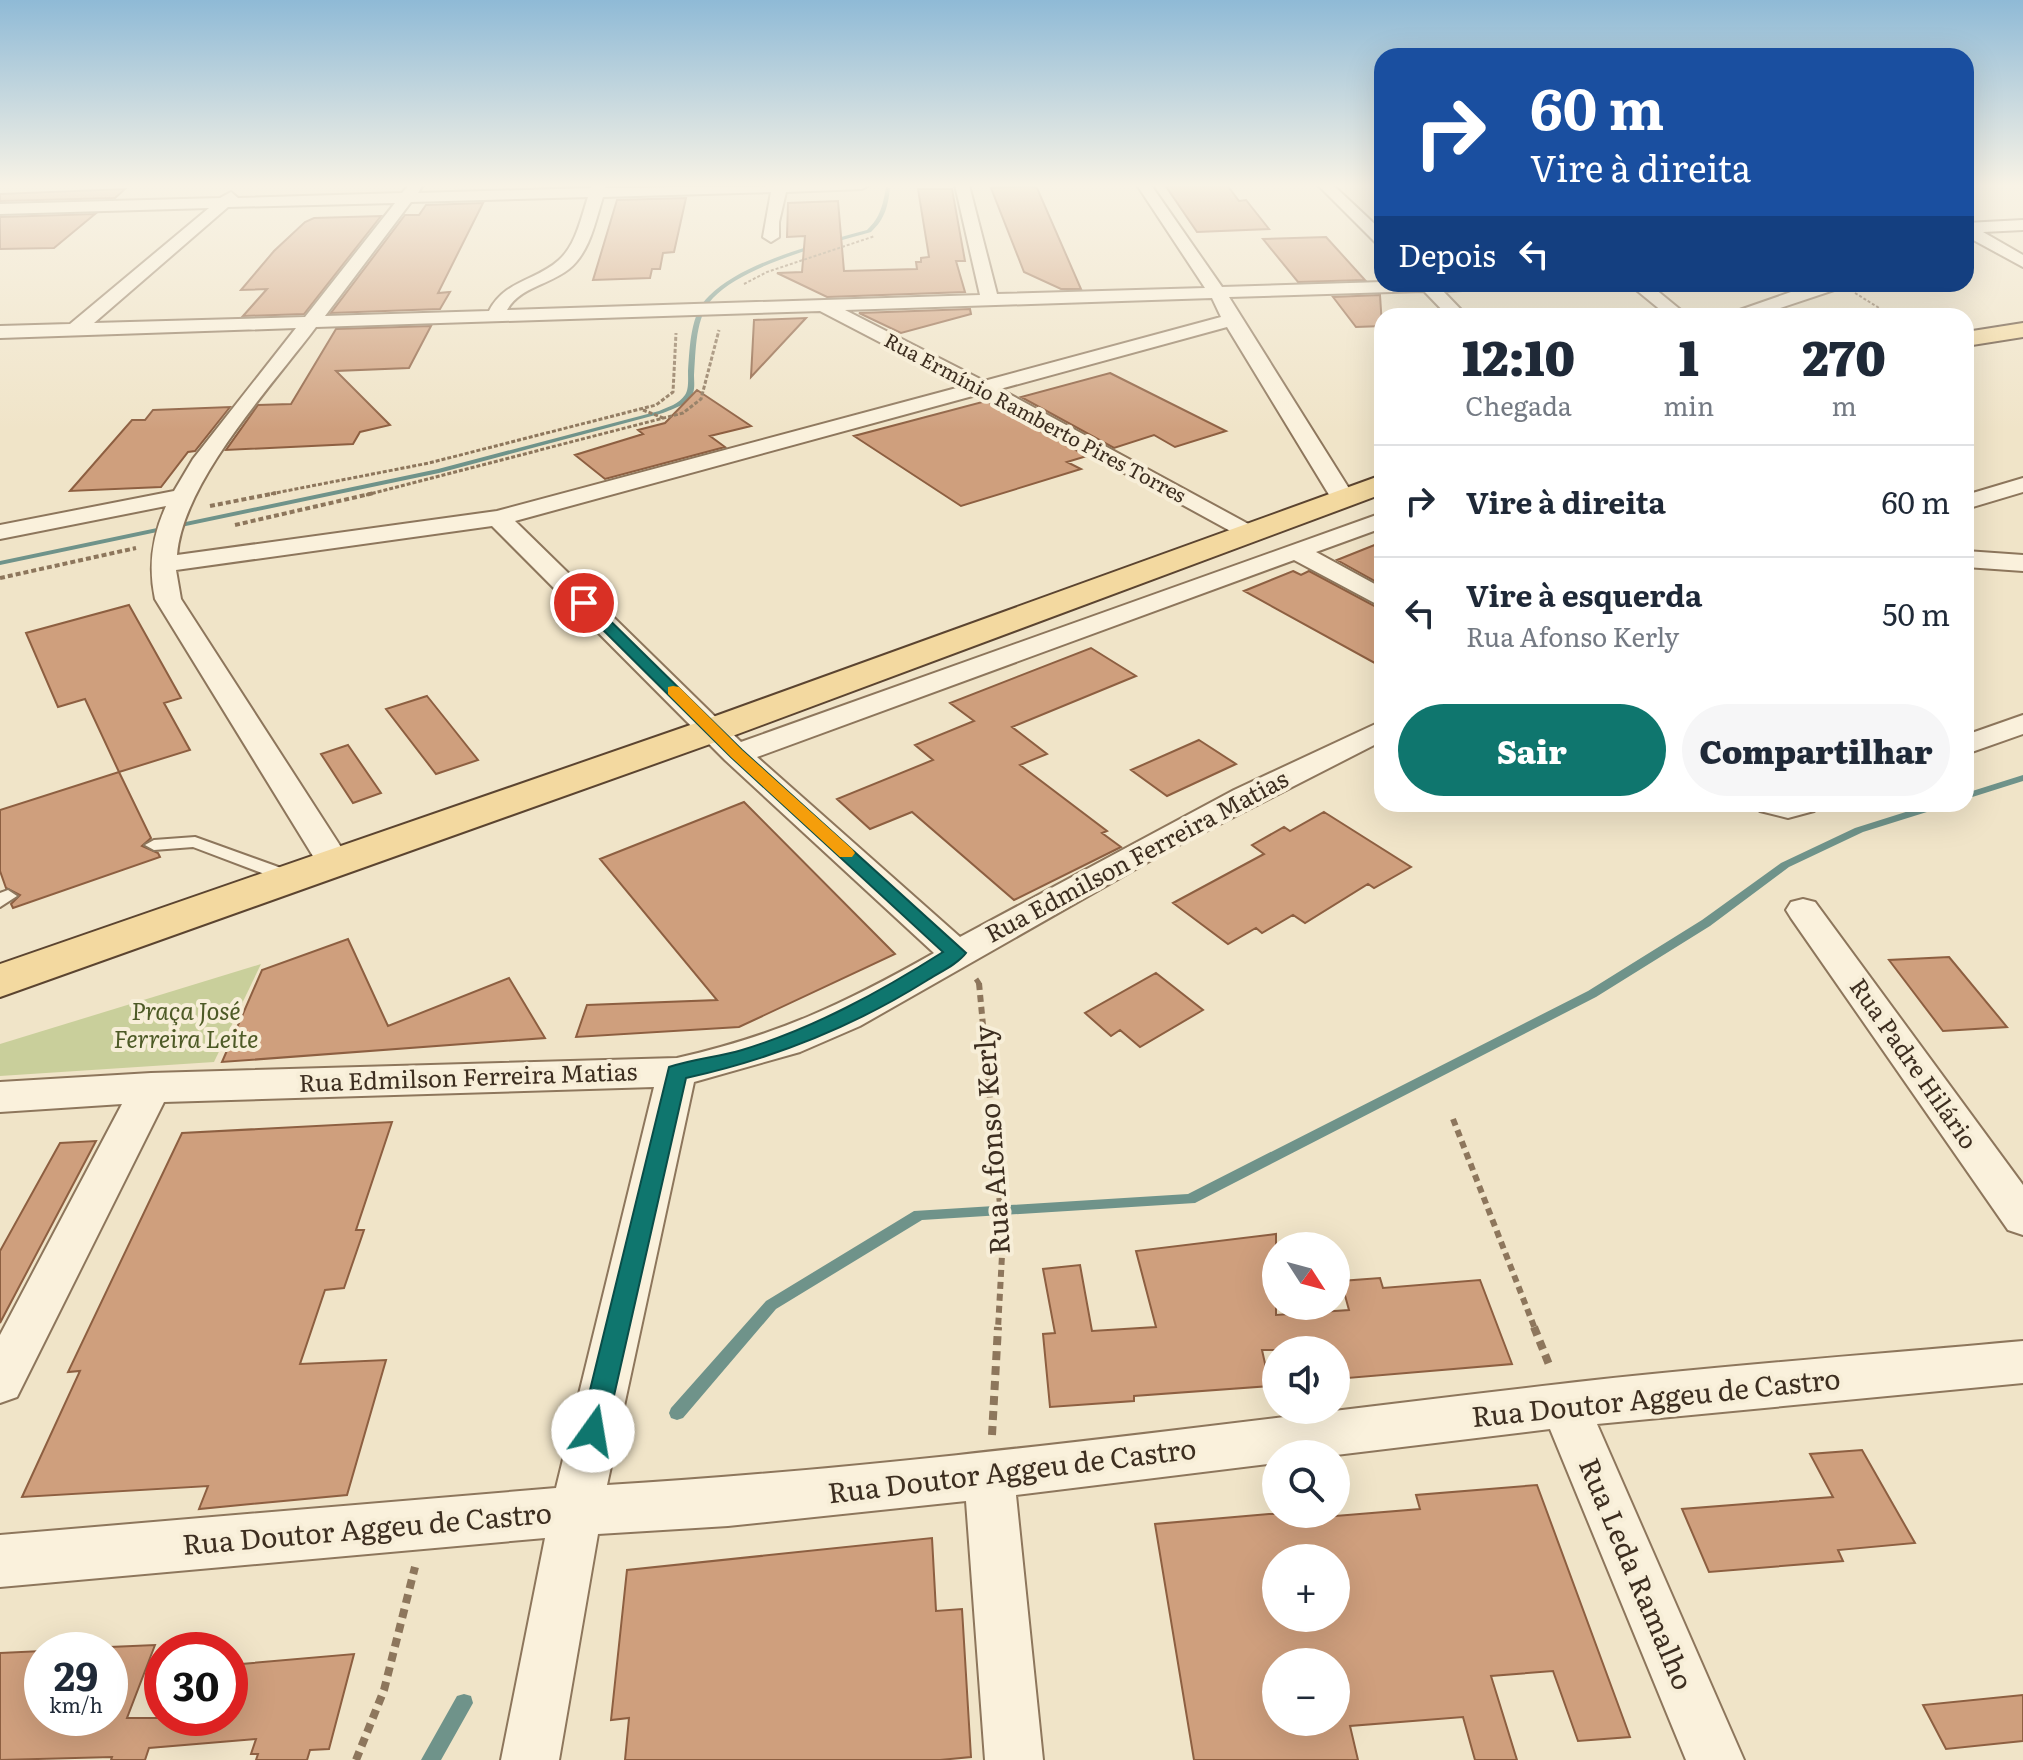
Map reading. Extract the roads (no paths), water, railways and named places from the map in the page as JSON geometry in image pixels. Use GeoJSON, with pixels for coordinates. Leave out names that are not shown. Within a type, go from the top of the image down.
{"type":"FeatureCollection","features":[{"type":"Feature","properties":{"kind":"main road"},"geometry":{"type":"LineString","coordinates":[[1974,338],[2023,330]]}},
{"type":"Feature","properties":{"kind":"main road"},"geometry":{"type":"LineString","coordinates":[[0,981],[333,861],[725,742],[1245,532],[1374,487]]}},
{"type":"Feature","properties":{"kind":"street"},"geometry":{"type":"LineString","coordinates":[[76,329],[149,267]]}},
{"type":"Feature","properties":{"kind":"street"},"geometry":{"type":"LineString","coordinates":[[333,861],[168,599],[162,582],[171,528],[201,464],[354,267]]}},
{"type":"Feature","properties":{"kind":"street"},"geometry":{"type":"LineString","coordinates":[[495,316],[500,302],[514,290],[558,267]]}},
{"type":"Feature","properties":{"kind":"street"},"geometry":{"type":"LineString","coordinates":[[982,267],[990,300]]}},
{"type":"Feature","properties":{"kind":"street"},"geometry":{"type":"LineString","coordinates":[[1200,267],[1343,498]]}},
{"type":"Feature","properties":{"kind":"street"},"geometry":{"type":"LineString","coordinates":[[0,332],[725,307],[1219,295],[1374,288]]}},
{"type":"Feature","properties":{"kind":"street"},"geometry":{"type":"LineString","coordinates":[[1435,292],[1450,308]]}},
{"type":"Feature","properties":{"kind":"street"},"geometry":{"type":"LineString","coordinates":[[1648,292],[1669,308]]}},
{"type":"Feature","properties":{"kind":"street"},"geometry":{"type":"LineString","coordinates":[[1761,308],[1804,292]]}},
{"type":"Feature","properties":{"kind":"street","name":"Rua Ermínio Ramberto Pires Torres"},"geometry":{"type":"LineString","coordinates":[[823,306],[983,388],[1245,532]]}},
{"type":"Feature","properties":{"kind":"street"},"geometry":{"type":"LineString","coordinates":[[0,532],[498,518],[1232,320]]}},
{"type":"Feature","properties":{"kind":"street"},"geometry":{"type":"LineString","coordinates":[[1974,500],[2023,485]]}},
{"type":"Feature","properties":{"kind":"street"},"geometry":{"type":"LineString","coordinates":[[498,518],[725,742],[956,953]]}},
{"type":"Feature","properties":{"kind":"street"},"geometry":{"type":"LineString","coordinates":[[725,742],[1374,523]]}},
{"type":"Feature","properties":{"kind":"street"},"geometry":{"type":"LineString","coordinates":[[1295,551],[1374,595]]}},
{"type":"Feature","properties":{"kind":"street"},"geometry":{"type":"LineString","coordinates":[[1974,560],[2023,563]]}},
{"type":"Feature","properties":{"kind":"street"},"geometry":{"type":"LineString","coordinates":[[1974,742],[2023,724]]}},
{"type":"Feature","properties":{"kind":"street","name":"Rua Edmilson Ferreira Matias"},"geometry":{"type":"LineString","coordinates":[[0,1097],[151,1088],[677,1072],[745,1057],[821,1029],[893,992],[956,953],[1147,848],[1374,734]]}},
{"type":"Feature","properties":{"kind":"street","name":"Rua Padre Hilário"},"geometry":{"type":"LineString","coordinates":[[1803,910],[2023,1218]]}},
{"type":"Feature","properties":{"kind":"street"},"geometry":{"type":"LineString","coordinates":[[530,1760],[576,1511],[677,1072]]}},
{"type":"Feature","properties":{"kind":"street"},"geometry":{"type":"LineString","coordinates":[[0,1382],[151,1088]]}},
{"type":"Feature","properties":{"kind":"street","name":"Rua Doutor Aggeu de Castro"},"geometry":{"type":"LineString","coordinates":[[0,1561],[576,1511],[728,1502],[989,1475],[1565,1405],[2023,1362]]}},
{"type":"Feature","properties":{"kind":"street","name":"Rua Leda Ramalho"},"geometry":{"type":"LineString","coordinates":[[1565,1405],[1715,1760]]}},
{"type":"Feature","properties":{"kind":"street"},"geometry":{"type":"LineString","coordinates":[[989,1475],[1014,1760]]}},
{"type":"Feature","properties":{"kind":"lane"},"geometry":{"type":"LineString","coordinates":[[154,845],[195,842],[289,877]]}},
{"type":"Feature","properties":{"kind":"waterway"},"geometry":{"type":"LineString","coordinates":[[0,563],[439,471],[661,412],[681,403],[690,393],[697,323],[709,298],[726,284],[761,267]]}},
{"type":"Feature","properties":{"kind":"waterway"},"geometry":{"type":"LineString","coordinates":[[1974,793],[2023,778]]}},
{"type":"Feature","properties":{"kind":"waterway"},"geometry":{"type":"LineString","coordinates":[[677,1413],[771,1305],[919,1215],[1190,1199],[1592,994],[1706,923],[1785,865],[1859,830],[1916,812]]}},
{"type":"Feature","properties":{"kind":"waterway"},"geometry":{"type":"LineString","coordinates":[[430,1760],[464,1703]]}},
{"type":"Feature","properties":{"kind":"park label","name":"Praça José Ferreira Leite"},"geometry":{"type":"Point","coordinates":[186,1026]}}]}
